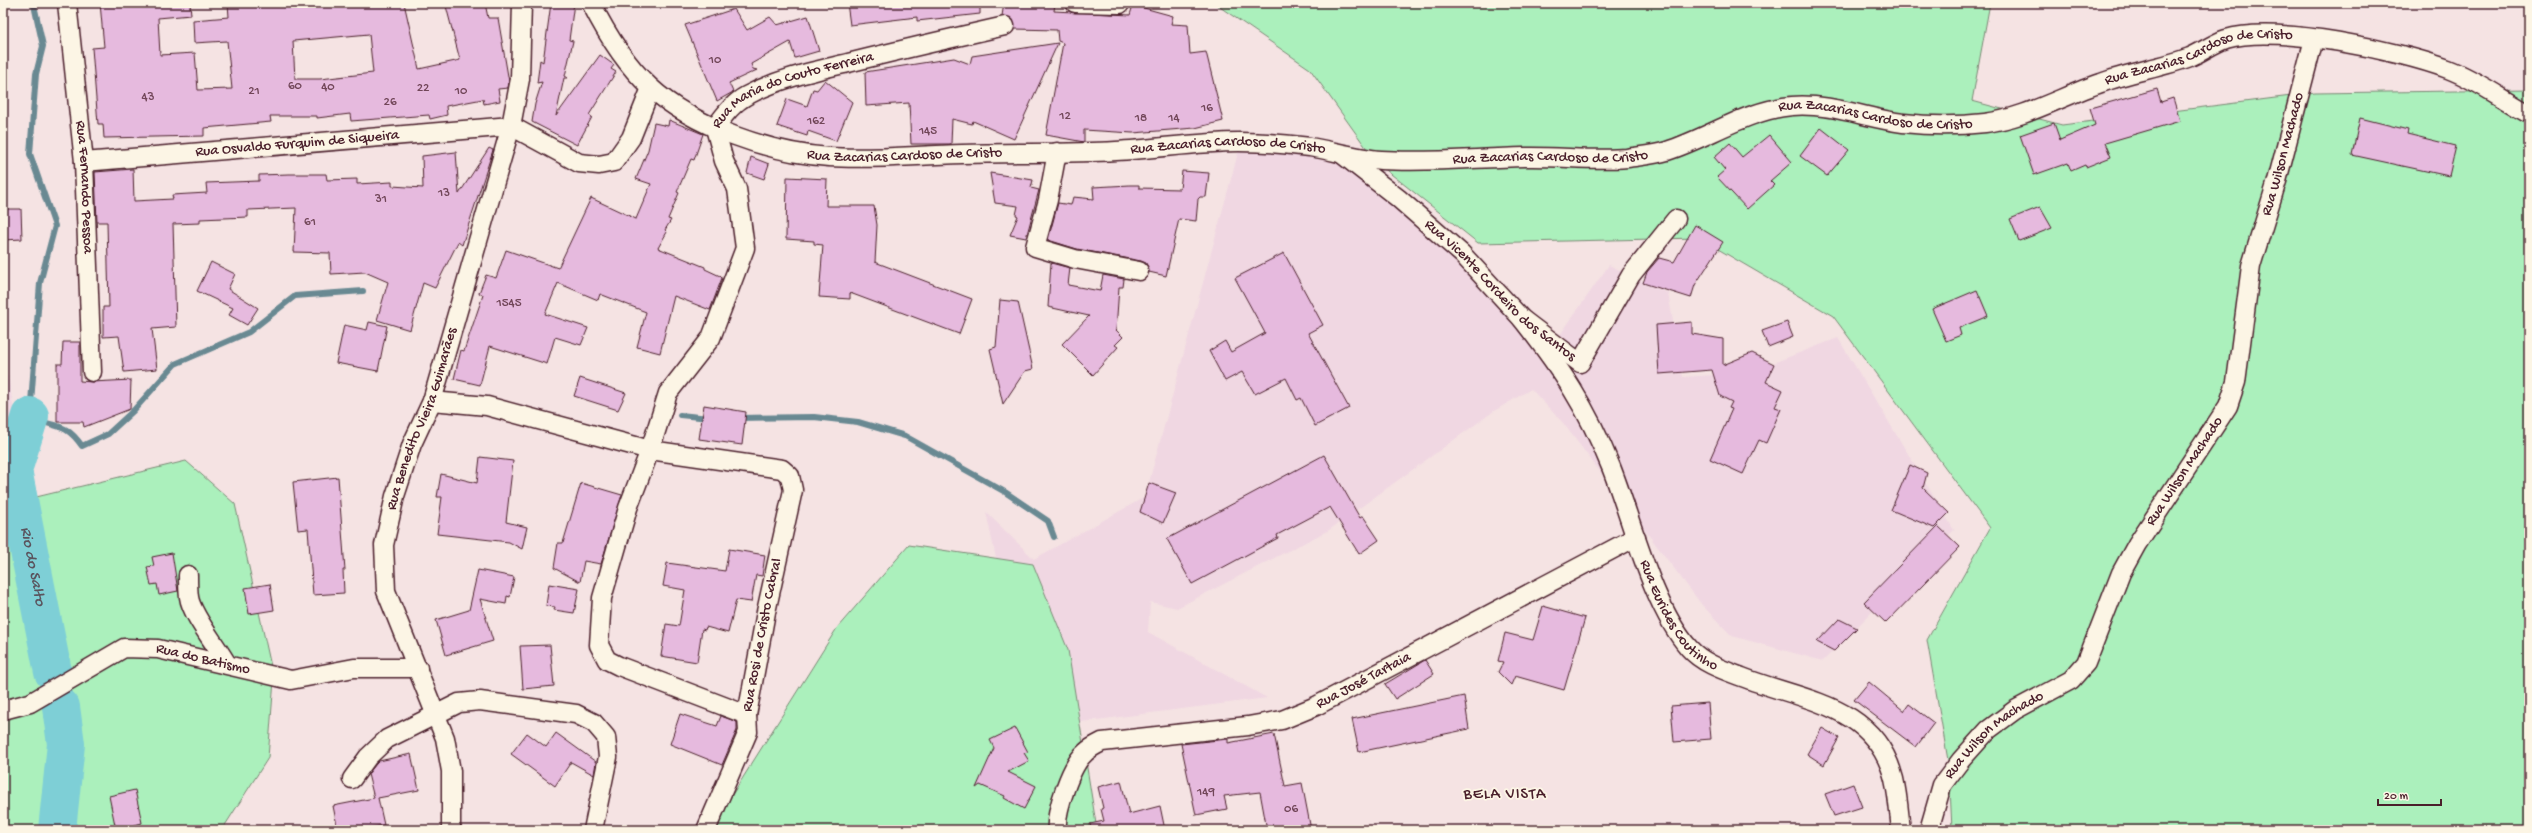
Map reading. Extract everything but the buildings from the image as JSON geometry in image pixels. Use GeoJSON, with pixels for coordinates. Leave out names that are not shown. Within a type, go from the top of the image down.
{"type":"FeatureCollection","features":[{"type":"Feature","properties":{"kind":"street","name":"Rua Fernando Pessoa"},"geometry":{"type":"LineString","coordinates":[[67,3],[84,162],[92,372]]}},
{"type":"Feature","properties":{"kind":"street","name":"Rua Benedito Vieira Guimarães"},"geometry":{"type":"LineString","coordinates":[[451,830],[451,771],[445,738],[437,715],[421,683],[418,668],[386,592],[384,545],[395,496],[412,444],[432,401],[511,126],[520,80],[522,3]]}},
{"type":"Feature","properties":{"kind":"street"},"geometry":{"type":"LineString","coordinates":[[1075,3],[1120,4]]}},
{"type":"Feature","properties":{"kind":"street","name":"Rua Zacarias Cardoso de Cristo"},"geometry":{"type":"LineString","coordinates":[[593,4],[618,48],[651,88],[715,128],[775,149],[825,157],[877,158],[966,153],[1116,151],[1241,142],[1286,144],[1380,160],[1459,160],[1527,157],[1619,159],[1664,153],[1765,110],[1814,105],[1903,123],[1935,125],[1984,123],[2004,119],[2049,105],[2098,84],[2188,58],[2226,39],[2253,35],[2314,39],[2377,49],[2450,70],[2477,82],[2529,114]]}},
{"type":"Feature","properties":{"kind":"street","name":"Rua Maria do Couto Ferreira"},"geometry":{"type":"LineString","coordinates":[[650,450],[668,393],[711,338],[745,248],[737,189],[724,160],[715,128],[724,114],[746,96],[817,70],[1005,26]]}},
{"type":"Feature","properties":{"kind":"street","name":"Rua Wilson Machado"},"geometry":{"type":"LineString","coordinates":[[1929,830],[1942,785],[1961,760],[1988,730],[2015,710],[2071,680],[2086,664],[2121,573],[2137,544],[2228,406],[2236,382],[2251,266],[2278,181],[2314,39]]}},
{"type":"Feature","properties":{"kind":"street"},"geometry":{"type":"LineString","coordinates":[[511,126],[579,163],[599,165],[614,162],[631,138],[651,88]]}},
{"type":"Feature","properties":{"kind":"street","name":"Rua Osvaldo Furquim de Siqueira"},"geometry":{"type":"LineString","coordinates":[[84,162],[511,126]]}},
{"type":"Feature","properties":{"kind":"street"},"geometry":{"type":"LineString","coordinates":[[1057,152],[1048,200],[1035,248],[1075,259],[1139,271]]}},
{"type":"Feature","properties":{"kind":"street","name":"Rua Vicente Cordeiro dos Santos"},"geometry":{"type":"LineString","coordinates":[[1343,154],[1398,198],[1462,254],[1522,319],[1580,363],[1632,275],[1676,220]]}},
{"type":"Feature","properties":{"kind":"street","name":"Rua Eurides Coutinho"},"geometry":{"type":"LineString","coordinates":[[1522,319],[1561,369],[1592,421],[1662,607],[1689,648],[1712,666],[1768,688],[1832,706],[1864,726],[1882,751],[1894,779],[1901,830]]}},
{"type":"Feature","properties":{"kind":"street","name":"Rua Rosi de Cristo Cabral"},"geometry":{"type":"LineString","coordinates":[[432,401],[487,406],[650,450],[782,469],[790,476],[792,490],[766,612],[747,715],[619,666],[607,660],[599,645],[602,598],[628,508],[650,450]]}},
{"type":"Feature","properties":{"kind":"street","name":"Rua José Tartaia"},"geometry":{"type":"LineString","coordinates":[[1057,830],[1056,819],[1076,765],[1085,752],[1102,742],[1282,720],[1322,703],[1636,537]]}},
{"type":"Feature","properties":{"kind":"street"},"geometry":{"type":"LineString","coordinates":[[188,575],[189,598],[195,614],[212,638],[227,664]]}},
{"type":"Feature","properties":{"kind":"street","name":"Rua do Batismo"},"geometry":{"type":"LineString","coordinates":[[3,710],[30,703],[124,648],[158,649],[291,680],[354,668],[418,668]]}},
{"type":"Feature","properties":{"kind":"street"},"geometry":{"type":"LineString","coordinates":[[352,778],[368,757],[387,739],[459,703],[480,701],[576,714],[594,723],[606,737],[608,757],[593,830]]}},
{"type":"Feature","properties":{"kind":"street"},"geometry":{"type":"LineString","coordinates":[[706,830],[748,732],[747,715]]}},
{"type":"Feature","properties":{"kind":"shaded area"},"geometry":{"type":"Polygon","coordinates":[[[1241,142],[1343,154],[1548,352],[1609,265],[1668,293],[1683,377],[1747,373],[1838,338],[1954,530],[1823,661],[1732,636],[1702,605],[1563,423],[1531,389],[1494,411],[1329,530],[1177,608],[1150,602],[1148,632],[1267,698],[1050,726],[1016,651],[986,512],[1034,559],[1145,497],[1241,142]]]}},
{"type":"Feature","properties":{"kind":"shaded area"},"geometry":{"type":"Polygon","coordinates":[[[8,376],[16,423],[3,427],[3,377],[8,376]]]}},
{"type":"Feature","properties":{"kind":"green space"},"geometry":{"type":"Polygon","coordinates":[[[1214,3],[1990,3],[1972,101],[2062,125],[2315,93],[2529,90],[2529,830],[1952,830],[1949,766],[1927,640],[1990,528],[1833,316],[1699,238],[1478,243],[1377,163],[1310,69],[1214,3]]]}},
{"type":"Feature","properties":{"kind":"green space"},"geometry":{"type":"Polygon","coordinates":[[[186,461],[235,504],[274,680],[268,758],[222,830],[3,830],[3,505],[186,461]]]}},
{"type":"Feature","properties":{"kind":"green space"},"geometry":{"type":"Polygon","coordinates":[[[909,545],[1033,564],[1068,650],[1097,830],[710,830],[837,628],[909,545]]]}},
{"type":"Feature","properties":{"kind":"waterway"},"geometry":{"type":"LineString","coordinates":[[34,5],[43,46],[36,74],[30,154],[55,226],[40,283],[30,416],[46,423],[64,428],[82,446],[108,434],[133,411],[175,364],[249,332],[295,296],[363,291]]}},
{"type":"Feature","properties":{"kind":"waterway"},"geometry":{"type":"LineString","coordinates":[[680,415],[709,418]]}},
{"type":"Feature","properties":{"kind":"waterway","name":"Rio do Salto"},"geometry":{"type":"LineString","coordinates":[[30,416],[13,470],[53,672]]}},
{"type":"Feature","properties":{"kind":"waterway"},"geometry":{"type":"LineString","coordinates":[[738,418],[814,417],[858,422],[905,436],[1005,492],[1048,521],[1054,537]]}},
{"type":"Feature","properties":{"kind":"waterway","name":"Rio do Salto"},"geometry":{"type":"LineString","coordinates":[[57,830],[66,744],[61,707]]}},
{"type":"Feature","properties":{"kind":"district","name":"BELA VISTA"},"geometry":{"type":"Point","coordinates":[1505,795]}}]}
